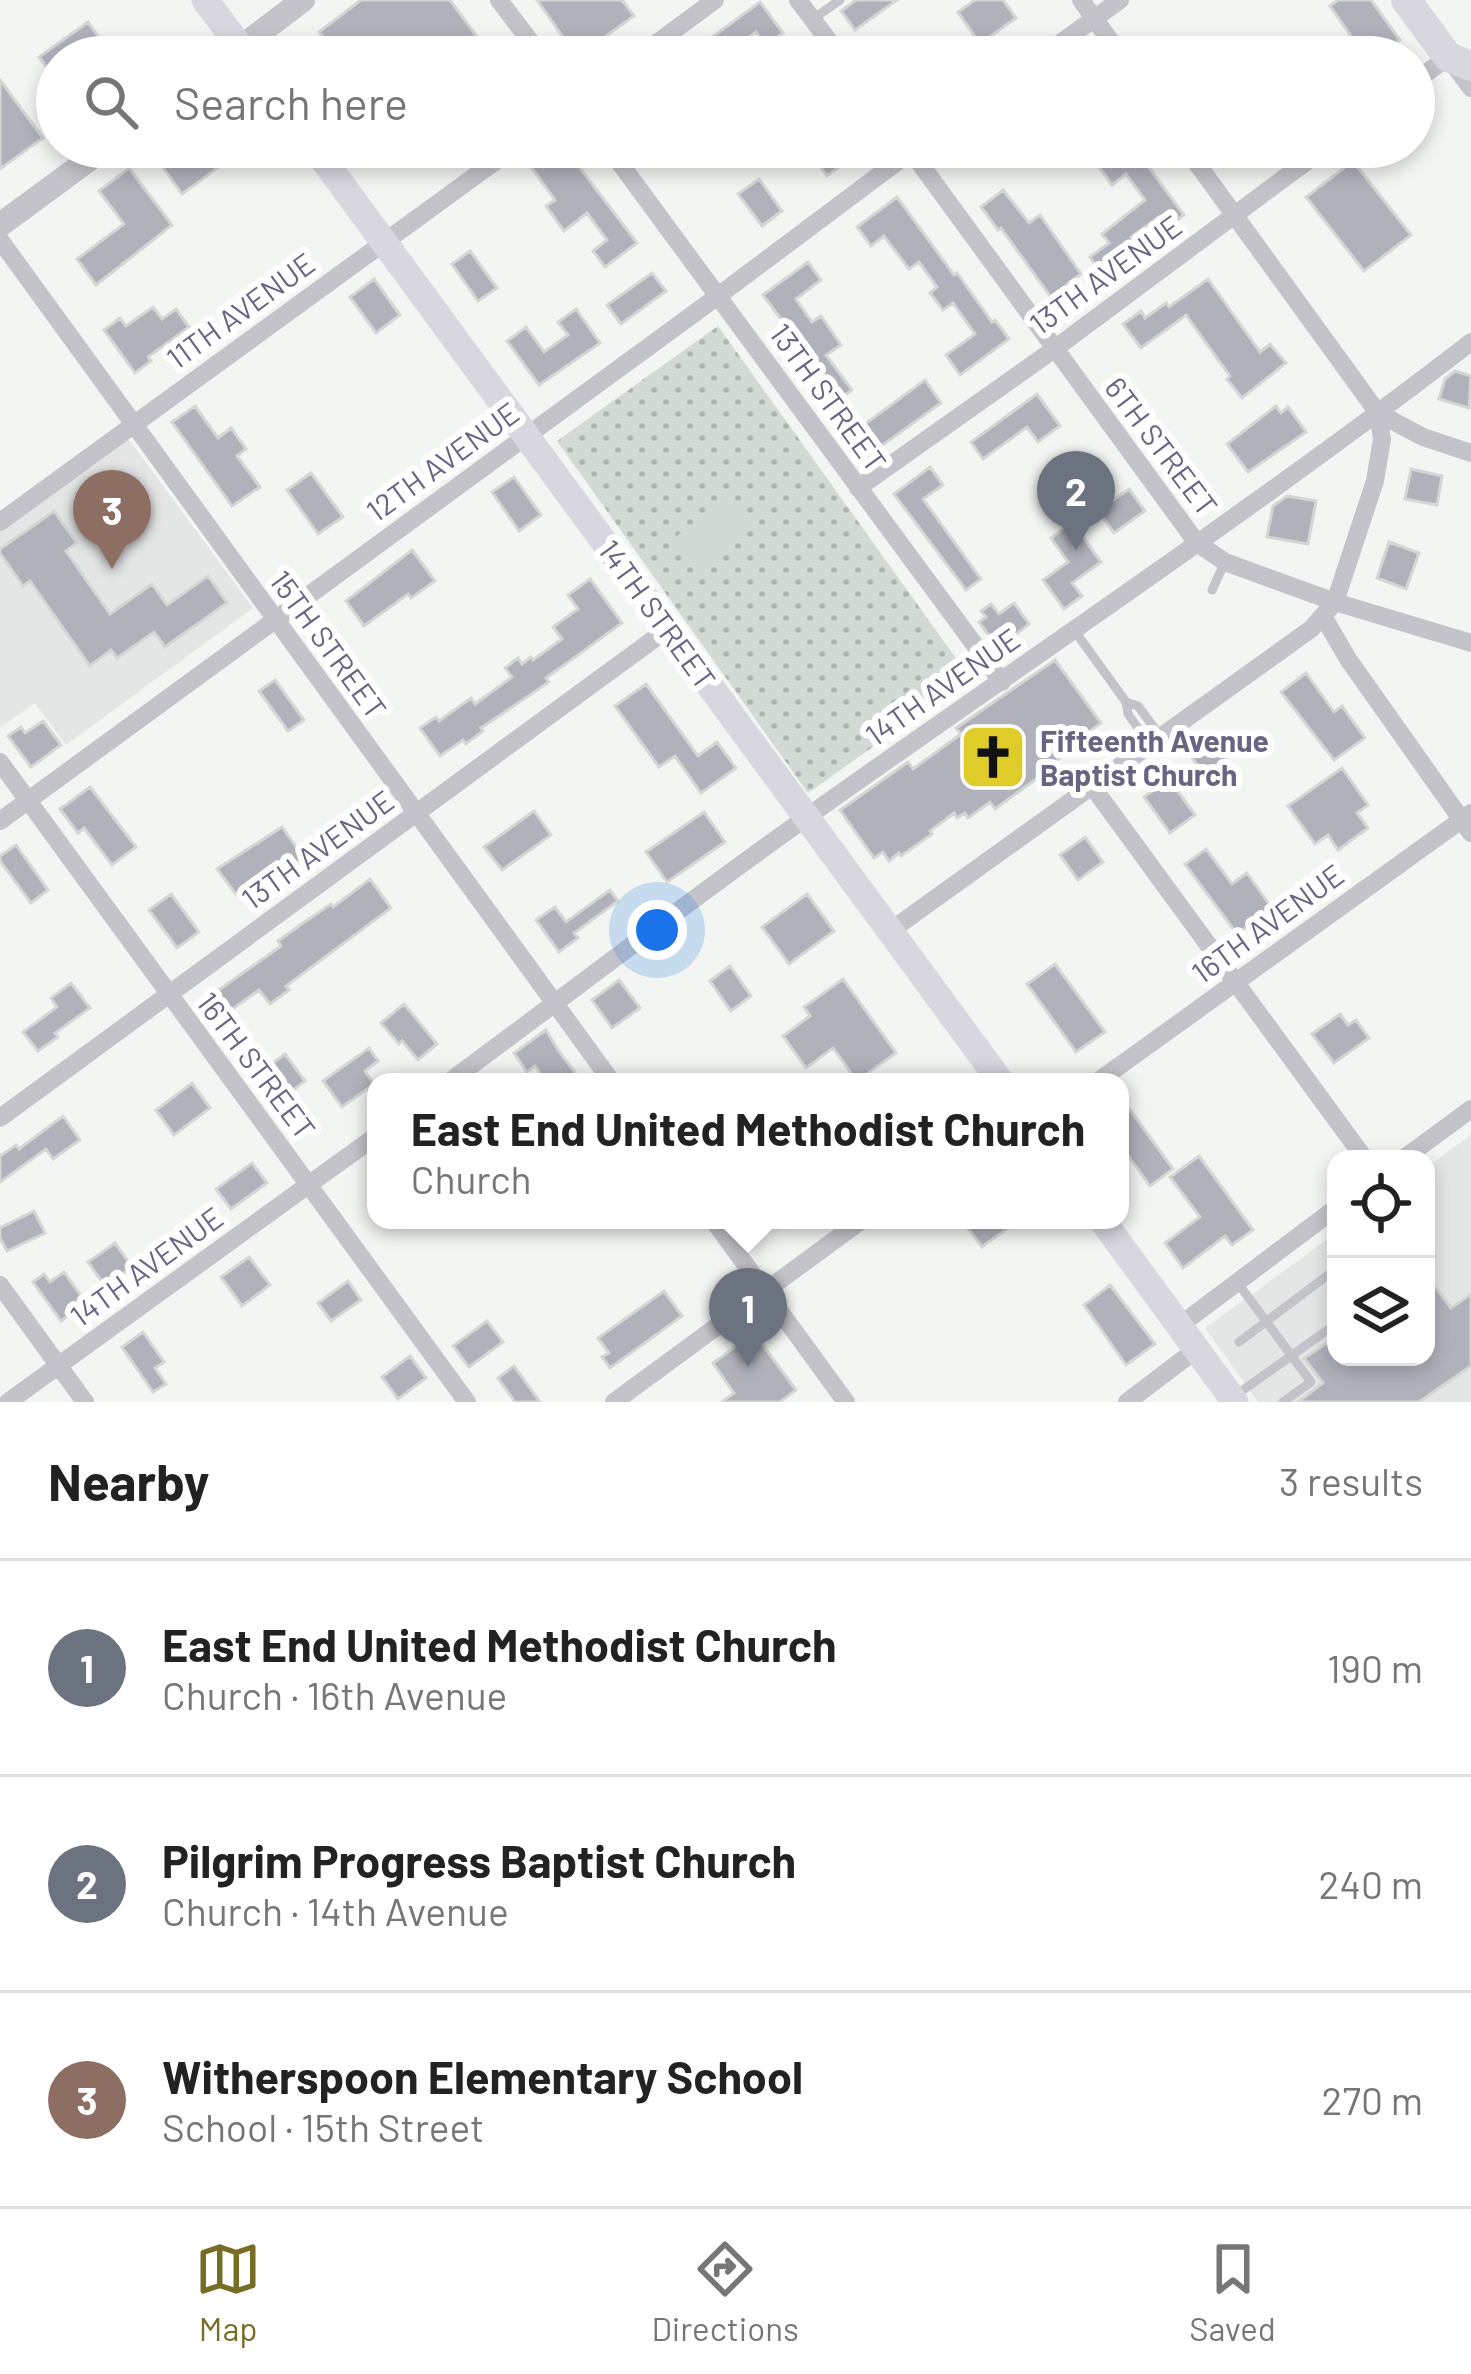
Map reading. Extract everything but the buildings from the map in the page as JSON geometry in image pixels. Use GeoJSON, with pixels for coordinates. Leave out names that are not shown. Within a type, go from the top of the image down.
{"type":"FeatureCollection","features":[{"type":"Feature","properties":{"kind":"main road"},"geometry":{"type":"LineString","coordinates":[[206,0],[228,36]]}},
{"type":"Feature","properties":{"kind":"main road"},"geometry":{"type":"LineString","coordinates":[[1406,0],[1459,61]]}},
{"type":"Feature","properties":{"kind":"main road","name":"14TH STREET"},"geometry":{"type":"LineString","coordinates":[[329,168],[994,1073]]}},
{"type":"Feature","properties":{"kind":"main road"},"geometry":{"type":"LineString","coordinates":[[1109,1229],[1234,1400]]}},
{"type":"Feature","properties":{"kind":"street"},"geometry":{"type":"LineString","coordinates":[[260,36],[303,0]]}},
{"type":"Feature","properties":{"kind":"street"},"geometry":{"type":"LineString","coordinates":[[500,0],[527,36]]}},
{"type":"Feature","properties":{"kind":"street"},"geometry":{"type":"LineString","coordinates":[[666,36],[715,0]]}},
{"type":"Feature","properties":{"kind":"street"},"geometry":{"type":"LineString","coordinates":[[798,0],[826,36]]}},
{"type":"Feature","properties":{"kind":"street"},"geometry":{"type":"LineString","coordinates":[[1081,0],[1107,36]]}},
{"type":"Feature","properties":{"kind":"street"},"geometry":{"type":"LineString","coordinates":[[1070,36],[1120,0]]}},
{"type":"Feature","properties":{"kind":"street"},"geometry":{"type":"LineString","coordinates":[[1459,61],[1471,88]]}},
{"type":"Feature","properties":{"kind":"street"},"geometry":{"type":"LineString","coordinates":[[0,225],[77,168]]}},
{"type":"Feature","properties":{"kind":"street","name":"11TH AVENUE"},"geometry":{"type":"LineString","coordinates":[[0,521],[485,168]]}},
{"type":"Feature","properties":{"kind":"street","name":"13TH STREET"},"geometry":{"type":"LineString","coordinates":[[624,168],[1002,682]]}},
{"type":"Feature","properties":{"kind":"street","name":"12TH AVENUE"},"geometry":{"type":"LineString","coordinates":[[0,821],[886,168]]}},
{"type":"Feature","properties":{"kind":"street","name":"6TH STREET"},"geometry":{"type":"LineString","coordinates":[[926,168],[1197,543],[1225,562],[1329,609],[1471,643]]}},
{"type":"Feature","properties":{"kind":"street"},"geometry":{"type":"LineString","coordinates":[[1200,168],[1378,413],[1423,437],[1471,453]]}},
{"type":"Feature","properties":{"kind":"street","name":"13TH AVENUE"},"geometry":{"type":"LineString","coordinates":[[858,488],[1054,350],[1298,168]]}},
{"type":"Feature","properties":{"kind":"street","name":"15TH STREET"},"geometry":{"type":"LineString","coordinates":[[0,240],[605,1073]]}},
{"type":"Feature","properties":{"kind":"street","name":"14TH AVENUE"},"geometry":{"type":"LineString","coordinates":[[461,1073],[806,818],[1197,543],[1471,342]]}},
{"type":"Feature","properties":{"kind":"street"},"geometry":{"type":"LineString","coordinates":[[890,931],[1311,629],[1329,609],[1375,481],[1382,439],[1378,413]]}},
{"type":"Feature","properties":{"kind":"street"},"geometry":{"type":"LineString","coordinates":[[1329,609],[1348,659],[1468,822]]}},
{"type":"Feature","properties":{"kind":"street","name":"13TH AVENUE"},"geometry":{"type":"LineString","coordinates":[[0,1118],[669,628]]}},
{"type":"Feature","properties":{"kind":"street","name":"16TH STREET"},"geometry":{"type":"LineString","coordinates":[[0,762],[466,1402]]}},
{"type":"Feature","properties":{"kind":"street"},"geometry":{"type":"LineString","coordinates":[[1093,786],[1358,1150]]}},
{"type":"Feature","properties":{"kind":"street","name":"16TH AVENUE"},"geometry":{"type":"LineString","coordinates":[[1110,1073],[1468,822]]}},
{"type":"Feature","properties":{"kind":"street"},"geometry":{"type":"LineString","coordinates":[[1414,1150],[1471,1109]]}},
{"type":"Feature","properties":{"kind":"street","name":"14TH AVENUE"},"geometry":{"type":"LineString","coordinates":[[8,1402],[367,1143]]}},
{"type":"Feature","properties":{"kind":"street"},"geometry":{"type":"LineString","coordinates":[[1179,1326],[1327,1215]]}},
{"type":"Feature","properties":{"kind":"street"},"geometry":{"type":"LineString","coordinates":[[720,1229],[847,1402]]}},
{"type":"Feature","properties":{"kind":"street"},"geometry":{"type":"LineString","coordinates":[[614,1402],[850,1229]]}},
{"type":"Feature","properties":{"kind":"street"},"geometry":{"type":"LineString","coordinates":[[0,1286],[85,1402]]}},
{"type":"Feature","properties":{"kind":"street"},"geometry":{"type":"LineString","coordinates":[[1127,1402],[1197,1349]]}},
{"type":"Feature","properties":{"kind":"lane"},"geometry":{"type":"LineString","coordinates":[[813,19],[840,0]]}},
{"type":"Feature","properties":{"kind":"lane"},"geometry":{"type":"LineString","coordinates":[[1212,590],[1225,562]]}},
{"type":"Feature","properties":{"kind":"lane"},"geometry":{"type":"LineString","coordinates":[[1074,630],[1126,702],[1138,706],[1156,741]]}},
{"type":"Feature","properties":{"kind":"lane"},"geometry":{"type":"LineString","coordinates":[[1239,1342],[1327,1276]]}},
{"type":"Feature","properties":{"kind":"lane"},"geometry":{"type":"LineString","coordinates":[[1238,1282],[1314,1385],[1283,1402]]}},
{"type":"Feature","properties":{"kind":"lane"},"geometry":{"type":"LineString","coordinates":[[1234,1400],[1327,1331]]}},
{"type":"Feature","properties":{"kind":"shaded area"},"geometry":{"type":"Polygon","coordinates":[[[718,326],[970,678],[808,793],[557,441],[718,326]]]}},
{"type":"Feature","properties":{"kind":"shaded area"},"geometry":{"type":"Polygon","coordinates":[[[127,437],[253,608],[66,745],[35,703],[0,728],[0,530],[127,437]]]}},
{"type":"Feature","properties":{"kind":"shaded area"},"geometry":{"type":"Polygon","coordinates":[[[727,497],[751,526],[697,569],[673,539],[727,497]]]}},
{"type":"Feature","properties":{"kind":"shaded area"},"geometry":{"type":"Polygon","coordinates":[[[1471,1135],[1471,1402],[1258,1402],[1205,1328],[1327,1240],[1327,1366],[1435,1366],[1435,1161],[1471,1135]]]}},
{"type":"Feature","properties":{"kind":"place","name":"Pilgrim Progress Baptist Church"},"geometry":{"type":"Point","coordinates":[1076,550]}},
{"type":"Feature","properties":{"kind":"place","name":"Witherspoon Elementary School"},"geometry":{"type":"Point","coordinates":[112,569]}},
{"type":"Feature","properties":{"kind":"place","name":"Fifteenth Avenue Baptist Church"},"geometry":{"type":"Point","coordinates":[993,757]}},
{"type":"Feature","properties":{"kind":"place","name":"East End United Methodist Church"},"geometry":{"type":"Point","coordinates":[748,1367]}}]}
